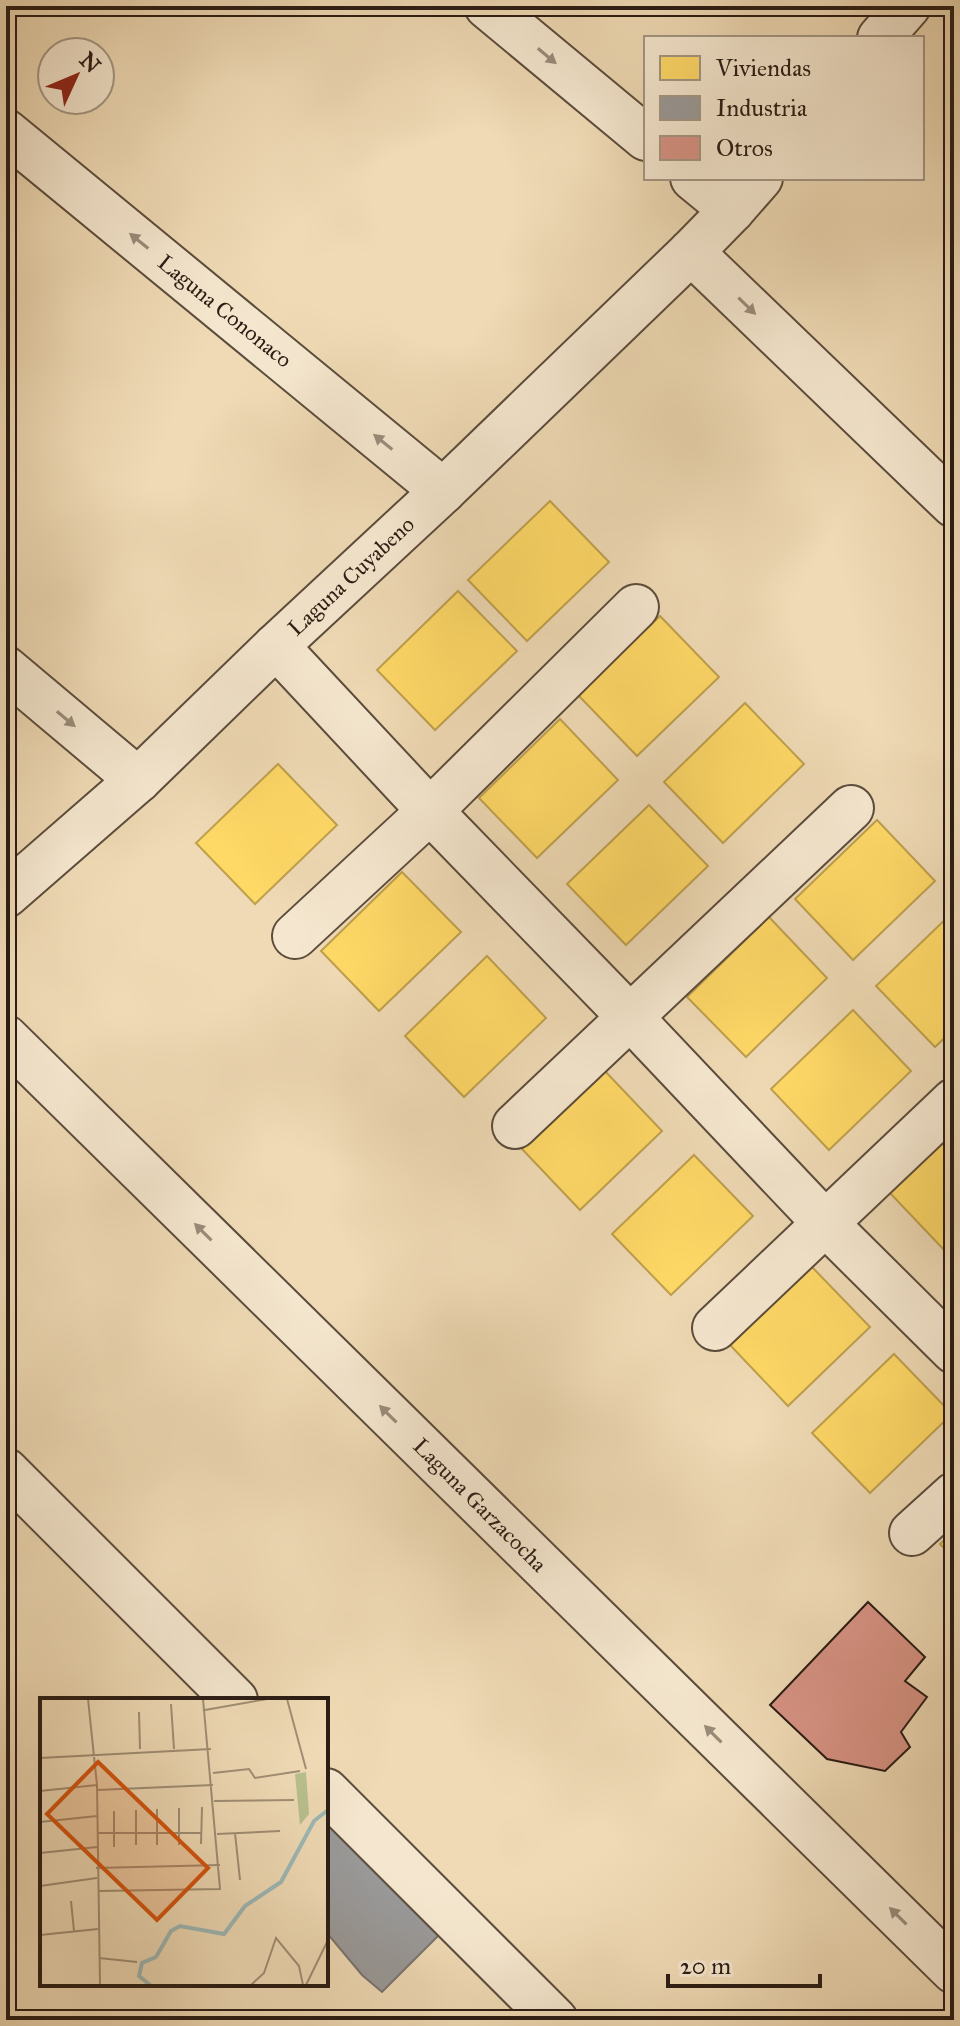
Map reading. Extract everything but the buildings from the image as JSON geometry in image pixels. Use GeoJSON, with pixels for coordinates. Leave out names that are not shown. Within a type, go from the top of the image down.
{"type":"FeatureCollection","features":[{"type":"Feature","properties":{"kind":"street"},"geometry":{"type":"LineString","coordinates":[[487,6],[644,136]]}},
{"type":"Feature","properties":{"kind":"street"},"geometry":{"type":"LineString","coordinates":[[882,36],[908,6]]}},
{"type":"Feature","properties":{"kind":"street","name":"Laguna Cononaco"},"geometry":{"type":"LineString","coordinates":[[6,132],[443,491]]}},
{"type":"Feature","properties":{"kind":"street","name":"Laguna Cuyabeno"},"geometry":{"type":"LineString","coordinates":[[6,895],[138,780],[691,252],[746,194],[700,180]]}},
{"type":"Feature","properties":{"kind":"street"},"geometry":{"type":"LineString","coordinates":[[691,252],[954,505]]}},
{"type":"Feature","properties":{"kind":"street"},"geometry":{"type":"LineString","coordinates":[[295,936],[430,811],[636,607]]}},
{"type":"Feature","properties":{"kind":"street"},"geometry":{"type":"LineString","coordinates":[[276,646],[826,1224],[954,1351]]}},
{"type":"Feature","properties":{"kind":"street"},"geometry":{"type":"LineString","coordinates":[[6,669],[138,780]]}},
{"type":"Feature","properties":{"kind":"street"},"geometry":{"type":"LineString","coordinates":[[515,1126],[851,808]]}},
{"type":"Feature","properties":{"kind":"street","name":"Laguna Garzacocha"},"geometry":{"type":"LineString","coordinates":[[6,1038],[954,1971]]}},
{"type":"Feature","properties":{"kind":"street"},"geometry":{"type":"LineString","coordinates":[[715,1328],[954,1101]]}},
{"type":"Feature","properties":{"kind":"street"},"geometry":{"type":"LineString","coordinates":[[6,1471],[233,1698]]}},
{"type":"Feature","properties":{"kind":"street"},"geometry":{"type":"LineString","coordinates":[[912,1533],[954,1495]]}},
{"type":"Feature","properties":{"kind":"street"},"geometry":{"type":"LineString","coordinates":[[328,1793],[555,2020]]}}]}
